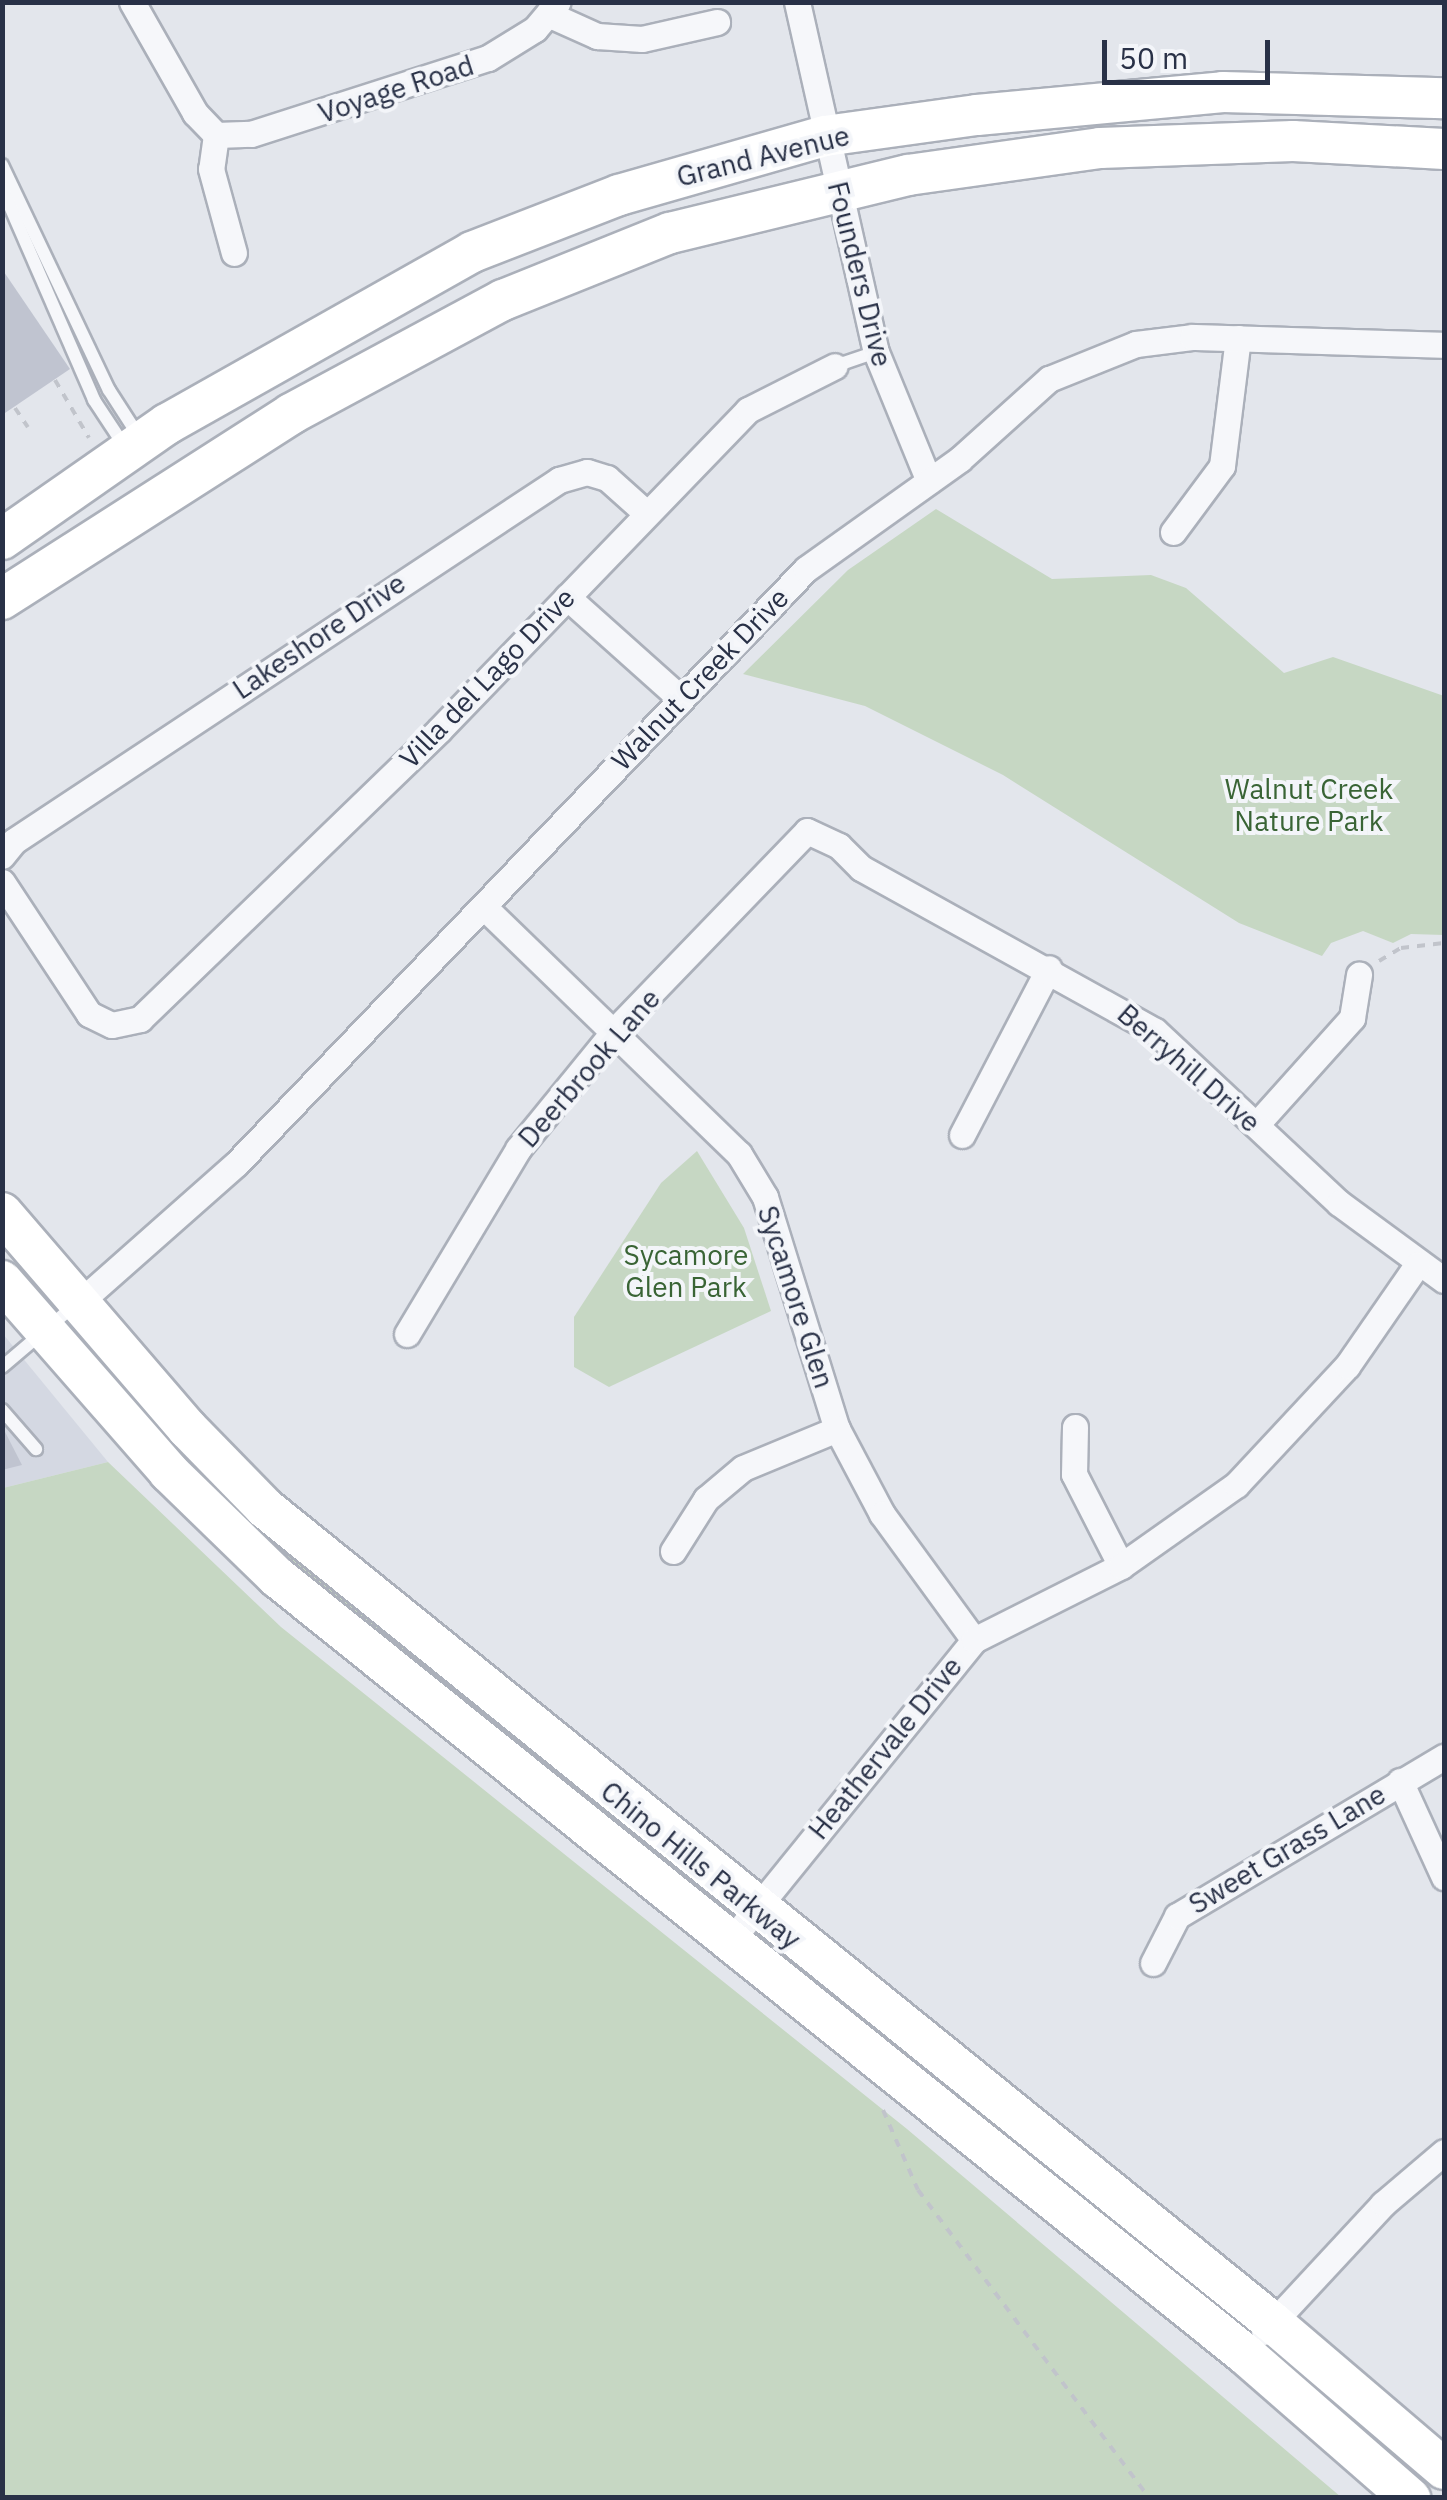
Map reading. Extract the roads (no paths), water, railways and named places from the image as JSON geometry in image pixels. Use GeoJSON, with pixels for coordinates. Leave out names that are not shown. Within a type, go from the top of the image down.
{"type":"FeatureCollection","features":[{"type":"Feature","properties":{"kind":"main road","name":"Grand Avenue"},"geometry":{"type":"LineString","coordinates":[[2,539],[135,446],[472,252],[618,195],[826,136],[1223,92],[1444,98]]}},
{"type":"Feature","properties":{"kind":"main road","name":"Grand Avenue"},"geometry":{"type":"LineString","coordinates":[[2,599],[291,414],[503,300],[670,233],[838,191],[1100,148],[1293,141],[1444,149]]}},
{"type":"Feature","properties":{"kind":"main road"},"geometry":{"type":"LineString","coordinates":[[135,446],[168,494]]}},
{"type":"Feature","properties":{"kind":"main road","name":"Chino Hills Parkway"},"geometry":{"type":"LineString","coordinates":[[2,1214],[83,1298],[265,1508],[755,1910],[1272,2322],[1444,2469]]}},
{"type":"Feature","properties":{"kind":"main road","name":"Chino Hills Parkway"},"geometry":{"type":"LineString","coordinates":[[2,1281],[42,1333],[277,1577],[728,1944],[1246,2356],[1410,2498]]}},
{"type":"Feature","properties":{"kind":"street"},"geometry":{"type":"LineString","coordinates":[[132,2],[195,114],[216,134],[210,169],[234,253]]}},
{"type":"Feature","properties":{"kind":"street","name":"Founders Drive"},"geometry":{"type":"LineString","coordinates":[[797,2],[876,352],[929,482]]}},
{"type":"Feature","properties":{"kind":"street"},"geometry":{"type":"LineString","coordinates":[[553,8],[597,36],[627,38],[717,22]]}},
{"type":"Feature","properties":{"kind":"street","name":"Voyage Road"},"geometry":{"type":"LineString","coordinates":[[216,134],[251,134],[488,58],[553,8]]}},
{"type":"Feature","properties":{"kind":"street"},"geometry":{"type":"LineString","coordinates":[[1172,532],[1222,466],[1238,338]]}},
{"type":"Feature","properties":{"kind":"street","name":"Walnut Creek Drive"},"geometry":{"type":"LineString","coordinates":[[83,1298],[236,1164],[806,569],[929,482],[1024,397],[1078,363],[1136,344],[1238,338],[1444,345]]}},
{"type":"Feature","properties":{"kind":"street","name":"Villa del Lago Drive"},"geometry":{"type":"LineString","coordinates":[[2,882],[89,1014],[112,1025],[140,1019],[568,596],[645,512],[748,410],[834,366]]}},
{"type":"Feature","properties":{"kind":"street","name":"Lakeshore Drive"},"geometry":{"type":"LineString","coordinates":[[2,856],[14,841],[240,688],[559,480],[587,472],[607,478],[645,512]]}},
{"type":"Feature","properties":{"kind":"street"},"geometry":{"type":"LineString","coordinates":[[568,596],[680,698]]}},
{"type":"Feature","properties":{"kind":"street","name":"Berryhill Drive"},"geometry":{"type":"LineString","coordinates":[[808,832],[839,846],[861,868],[1049,968],[1155,1031],[1417,1265],[1444,1280]]}},
{"type":"Feature","properties":{"kind":"street","name":"Deerbrook Lane"},"geometry":{"type":"LineString","coordinates":[[407,1334],[518,1149],[616,1029],[808,832]]}},
{"type":"Feature","properties":{"kind":"street","name":"Sycamore Glen"},"geometry":{"type":"LineString","coordinates":[[484,907],[713,1123],[764,1197],[837,1429],[882,1514],[974,1640]]}},
{"type":"Feature","properties":{"kind":"street"},"geometry":{"type":"LineString","coordinates":[[962,1135],[1049,968]]}},
{"type":"Feature","properties":{"kind":"street"},"geometry":{"type":"LineString","coordinates":[[1256,1125],[1352,1018],[1359,975]]}},
{"type":"Feature","properties":{"kind":"street","name":"Heathervale Drive"},"geometry":{"type":"LineString","coordinates":[[728,1944],[974,1640],[1121,1566],[1236,1485],[1347,1366],[1417,1265]]}},
{"type":"Feature","properties":{"kind":"street"},"geometry":{"type":"LineString","coordinates":[[1075,1427],[1074,1474],[1121,1566]]}},
{"type":"Feature","properties":{"kind":"street"},"geometry":{"type":"LineString","coordinates":[[674,1551],[706,1499],[743,1468],[837,1429]]}},
{"type":"Feature","properties":{"kind":"street","name":"Sweet Grass Lane"},"geometry":{"type":"LineString","coordinates":[[1153,1963],[1177,1916],[1444,1757]]}},
{"type":"Feature","properties":{"kind":"street"},"geometry":{"type":"LineString","coordinates":[[1400,1781],[1444,1877]]}},
{"type":"Feature","properties":{"kind":"street"},"geometry":{"type":"LineString","coordinates":[[1246,2356],[1272,2322],[1383,2204],[1444,2152]]}},
{"type":"Feature","properties":{"kind":"lane"},"geometry":{"type":"LineString","coordinates":[[2,165],[135,446]]}},
{"type":"Feature","properties":{"kind":"lane"},"geometry":{"type":"LineString","coordinates":[[2,188],[8,214],[94,400],[135,446]]}},
{"type":"Feature","properties":{"kind":"lane"},"geometry":{"type":"LineString","coordinates":[[2,239],[18,229]]}},
{"type":"Feature","properties":{"kind":"lane","name":"Villa del Lago Drive"},"geometry":{"type":"LineString","coordinates":[[834,366],[876,352]]}},
{"type":"Feature","properties":{"kind":"lane","name":"Walnut Creek Drive"},"geometry":{"type":"LineString","coordinates":[[2,1367],[83,1298]]}},
{"type":"Feature","properties":{"kind":"lane"},"geometry":{"type":"LineString","coordinates":[[2,1410],[36,1449]]}},
{"type":"Feature","properties":{"kind":"park label","name":"Walnut Creek Nature Park"},"geometry":{"type":"Point","coordinates":[1309,805]}},
{"type":"Feature","properties":{"kind":"park label","name":"Sycamore Glen Park"},"geometry":{"type":"Point","coordinates":[686,1271]}}]}
